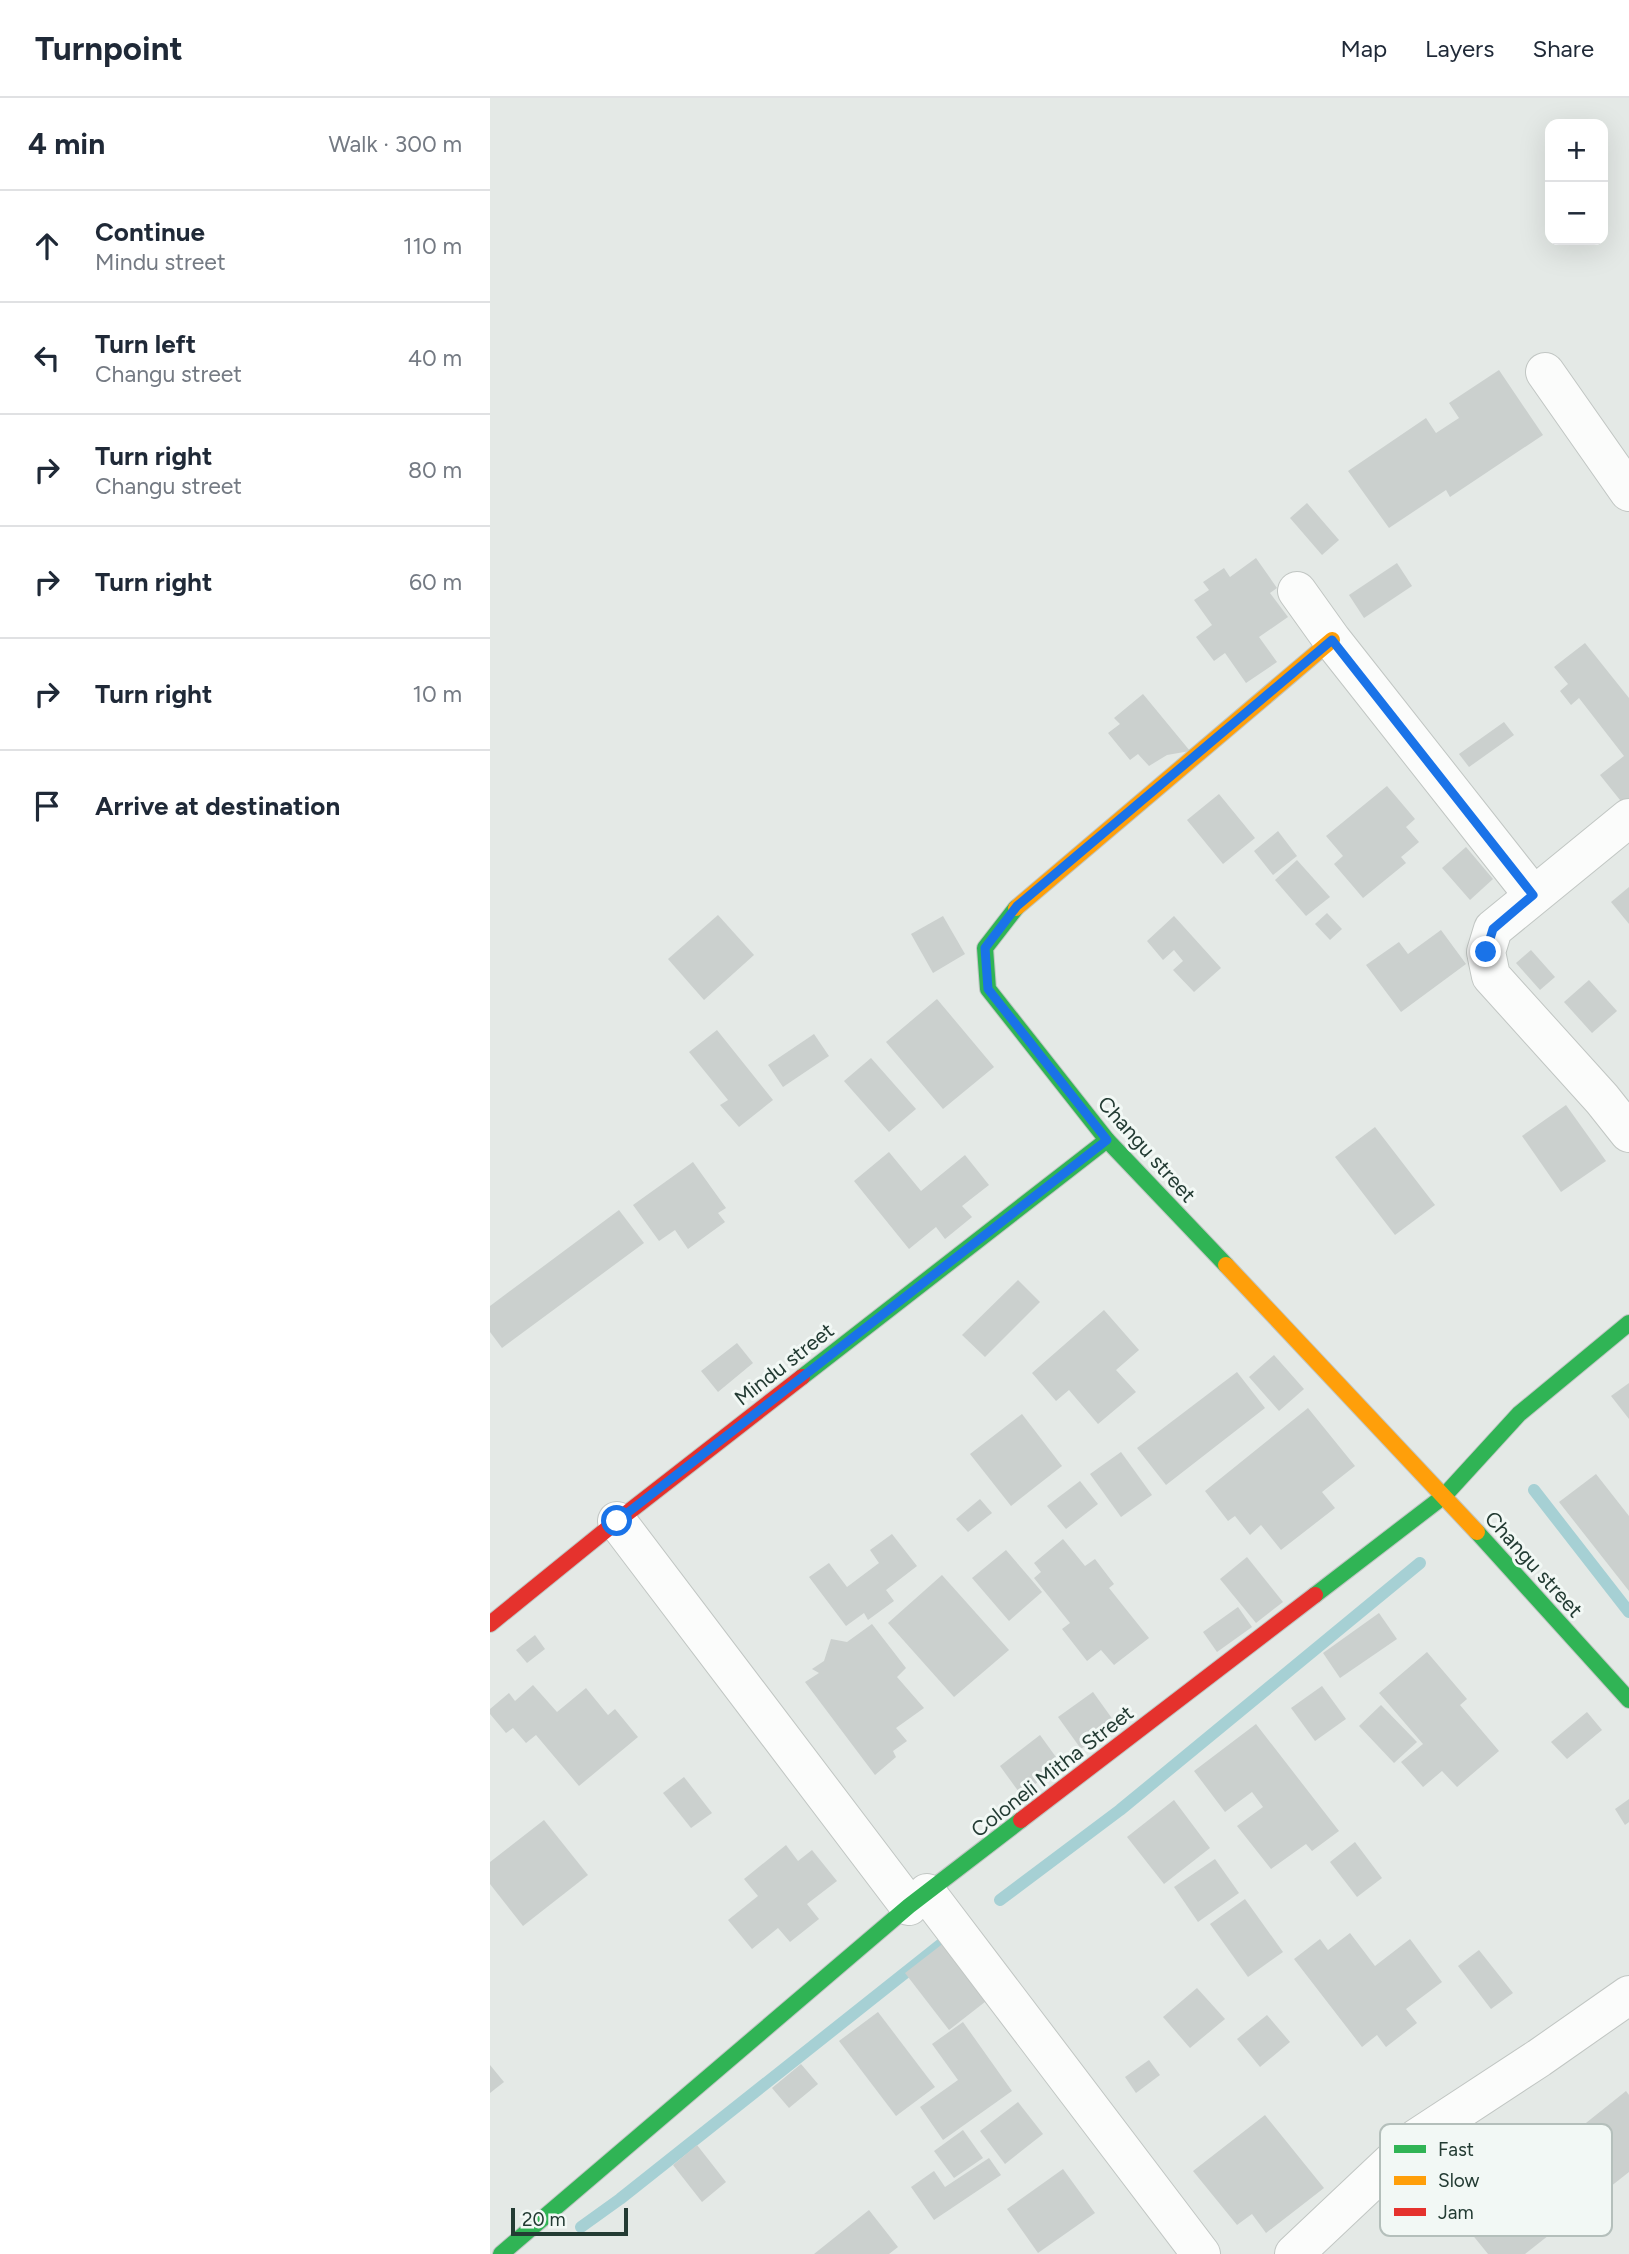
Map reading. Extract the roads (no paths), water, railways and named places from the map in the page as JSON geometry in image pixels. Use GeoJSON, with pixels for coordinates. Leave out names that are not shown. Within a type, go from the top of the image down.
{"type":"FeatureCollection","features":[{"type":"Feature","properties":{"kind":"street"},"geometry":{"type":"LineString","coordinates":[[1545,372],[1629,492]]}},
{"type":"Feature","properties":{"kind":"street"},"geometry":{"type":"LineString","coordinates":[[1297,591],[1332,640],[1533,895]]}},
{"type":"Feature","properties":{"kind":"street","name":"Changu street"},"geometry":{"type":"LineString","coordinates":[[1332,640],[1017,906],[985,948],[988,989],[1107,1140],[1444,1496],[1629,1700]]}},
{"type":"Feature","properties":{"kind":"street"},"geometry":{"type":"LineString","coordinates":[[1629,818],[1493,929],[1486,952],[1492,976],[1629,1133]]}},
{"type":"Feature","properties":{"kind":"street","name":"Mindu street"},"geometry":{"type":"LineString","coordinates":[[490,1624],[617,1521],[1107,1140]]}},
{"type":"Feature","properties":{"kind":"street","name":"Coloneli Mitha Street"},"geometry":{"type":"LineString","coordinates":[[501,2254],[918,1900],[1444,1496],[1519,1414],[1629,1323]]}},
{"type":"Feature","properties":{"kind":"street"},"geometry":{"type":"LineString","coordinates":[[617,1521],[1201,2254]]}},
{"type":"Feature","properties":{"kind":"street"},"geometry":{"type":"LineString","coordinates":[[1438,2124],[1629,1995]]}},
{"type":"Feature","properties":{"kind":"street"},"geometry":{"type":"LineString","coordinates":[[1294,2254],[1380,2173]]}},
{"type":"Feature","properties":{"kind":"waterway"},"geometry":{"type":"LineString","coordinates":[[1534,1490],[1629,1612]]}},
{"type":"Feature","properties":{"kind":"waterway"},"geometry":{"type":"LineString","coordinates":[[1000,1900],[1120,1810],[1420,1563]]}},
{"type":"Feature","properties":{"kind":"waterway"},"geometry":{"type":"LineString","coordinates":[[581,2227],[949,1938]]}}]}
